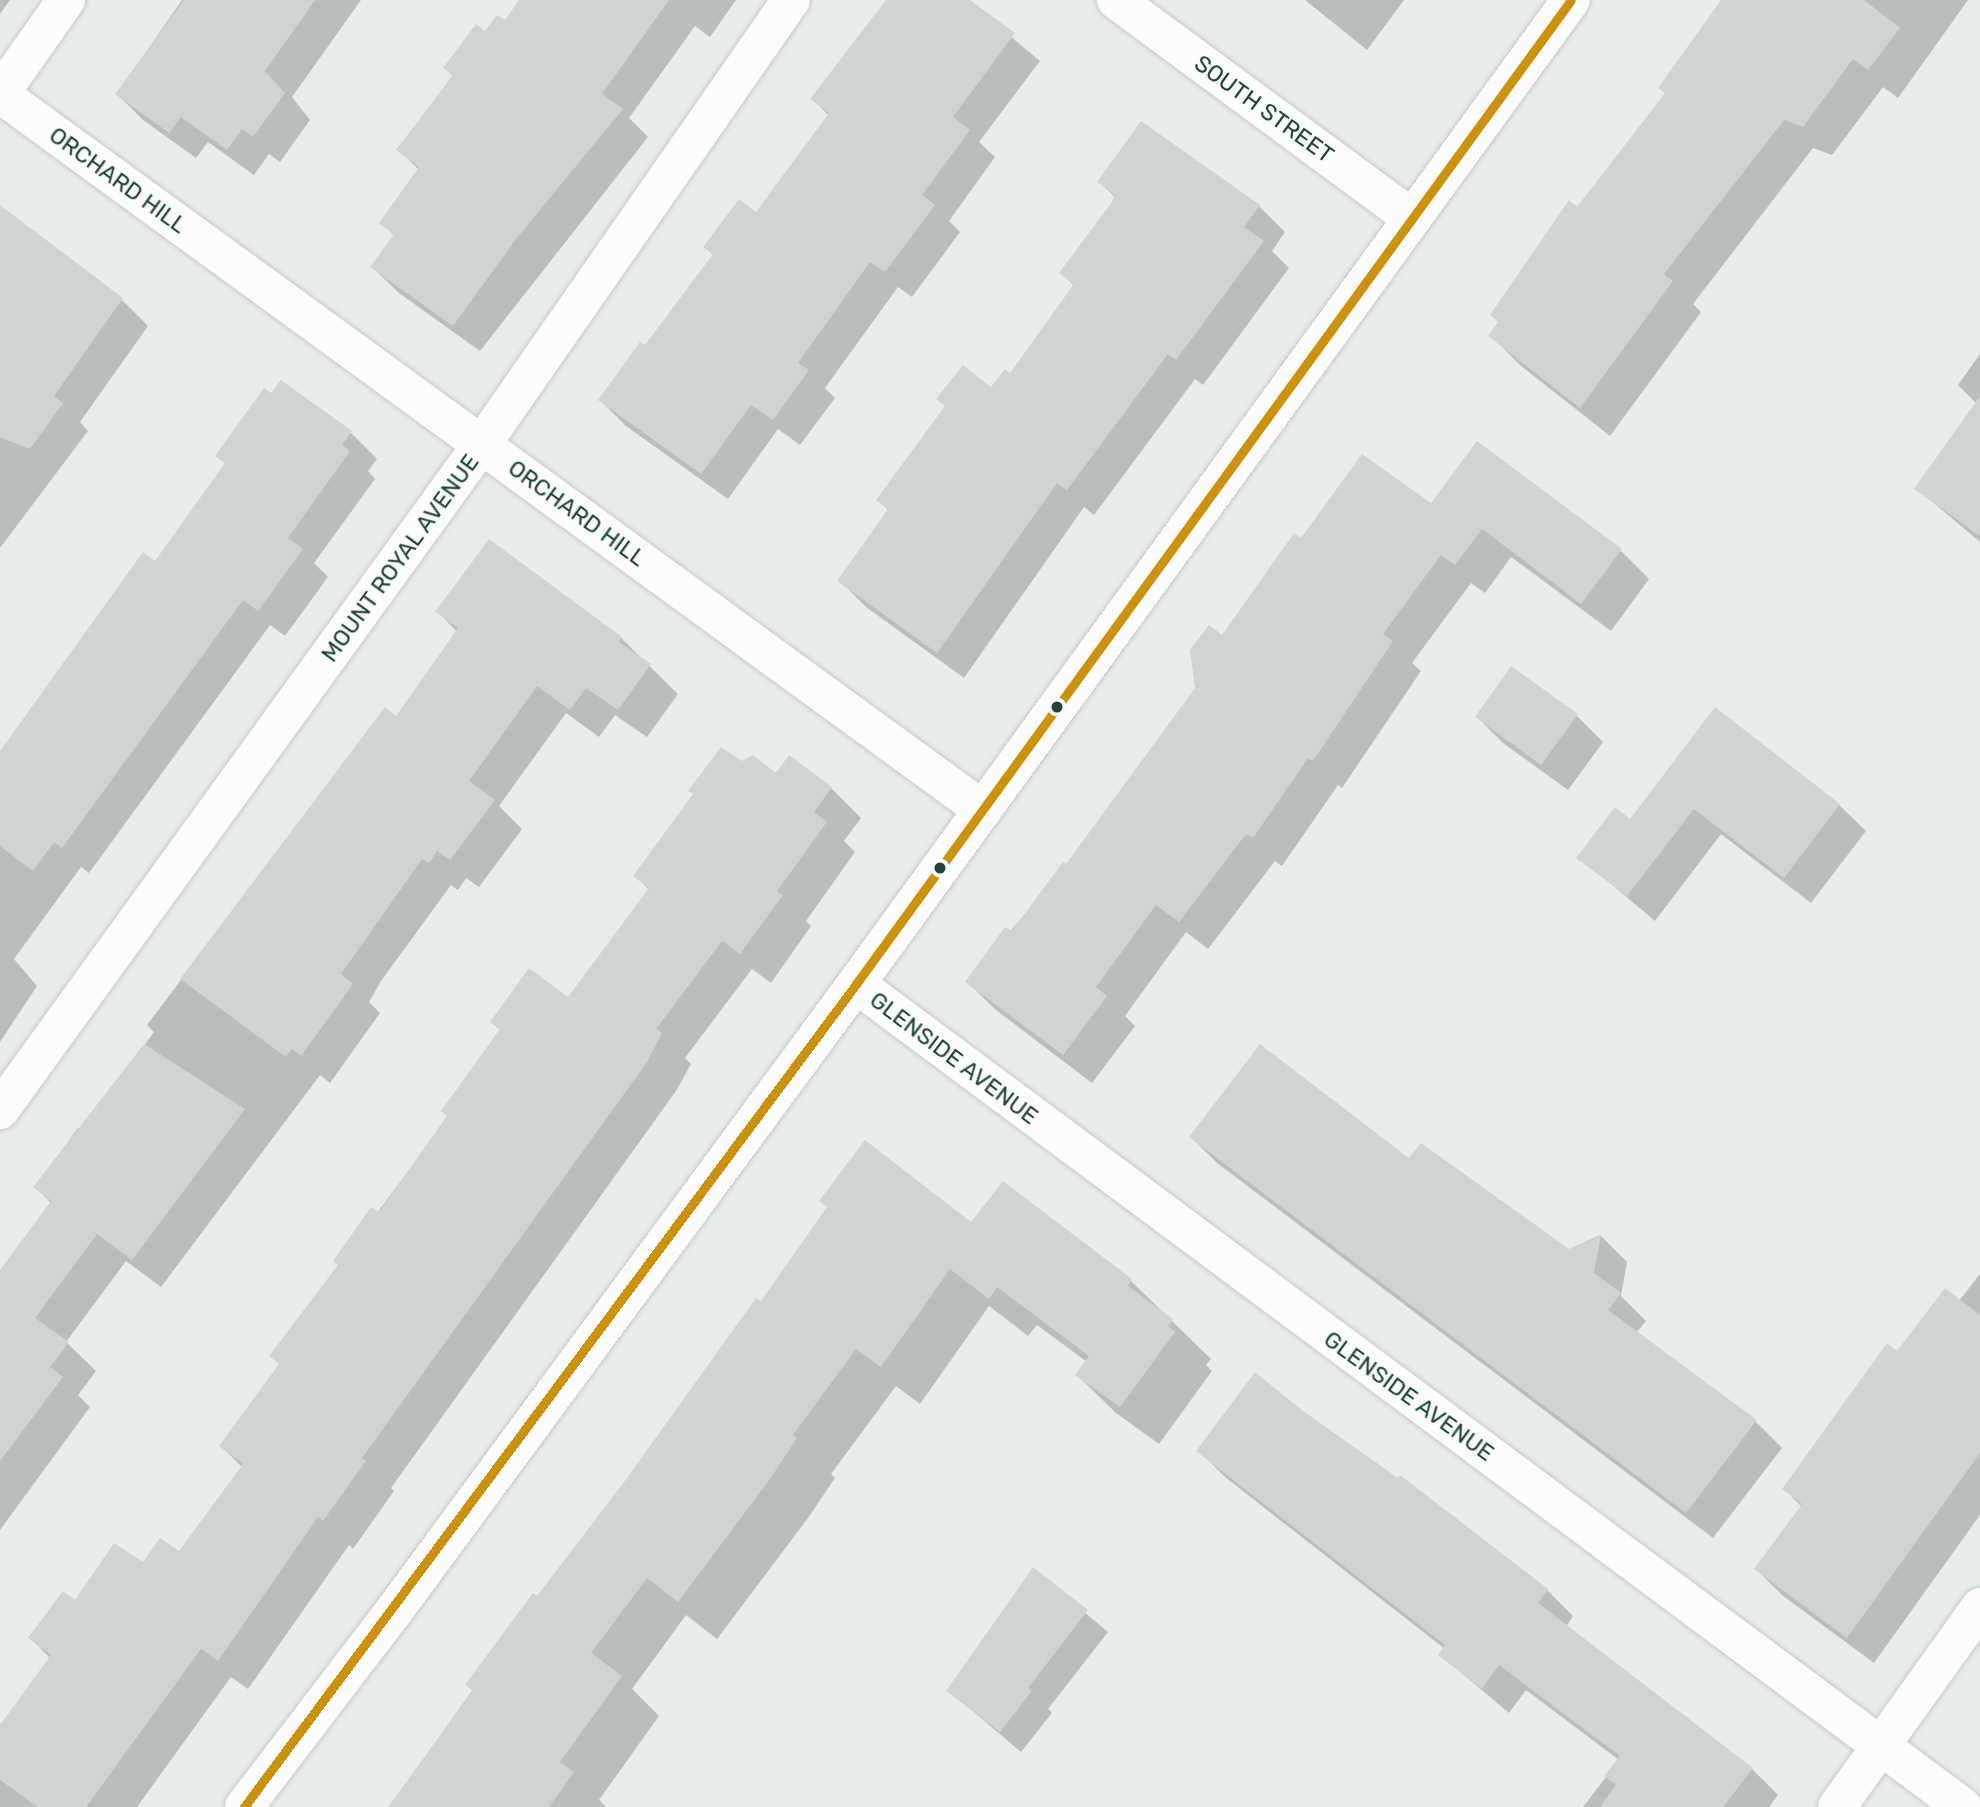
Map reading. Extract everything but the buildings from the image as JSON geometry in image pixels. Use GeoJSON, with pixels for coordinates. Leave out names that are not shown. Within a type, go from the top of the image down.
{"type":"FeatureCollection","features":[{"type":"Feature","properties":{"kind":"street"},"geometry":{"type":"LineString","coordinates":[[0,94],[66,0]]}},
{"type":"Feature","properties":{"kind":"street","name":"MOUNT ROYAL AVENUE"},"geometry":{"type":"LineString","coordinates":[[0,1110],[482,444],[791,0]]}},
{"type":"Feature","properties":{"kind":"street","name":"SOUTH STREET"},"geometry":{"type":"LineString","coordinates":[[1115,0],[1412,218]]}},
{"type":"Feature","properties":{"kind":"street"},"geometry":{"type":"LineString","coordinates":[[244,1807],[856,984],[1571,0]]}},
{"type":"Feature","properties":{"kind":"street","name":"ORCHARD HILL"},"geometry":{"type":"LineString","coordinates":[[0,94],[983,810]]}},
{"type":"Feature","properties":{"kind":"street","name":"GLENSIDE AVENUE"},"geometry":{"type":"LineString","coordinates":[[856,984],[1964,1807]]}},
{"type":"Feature","properties":{"kind":"street"},"geometry":{"type":"LineString","coordinates":[[1837,1807],[1980,1607]]}},
{"type":"Feature","properties":{"kind":"transit line"},"geometry":{"type":"LineString","coordinates":[[244,1807],[856,984],[1571,0]]}}]}
